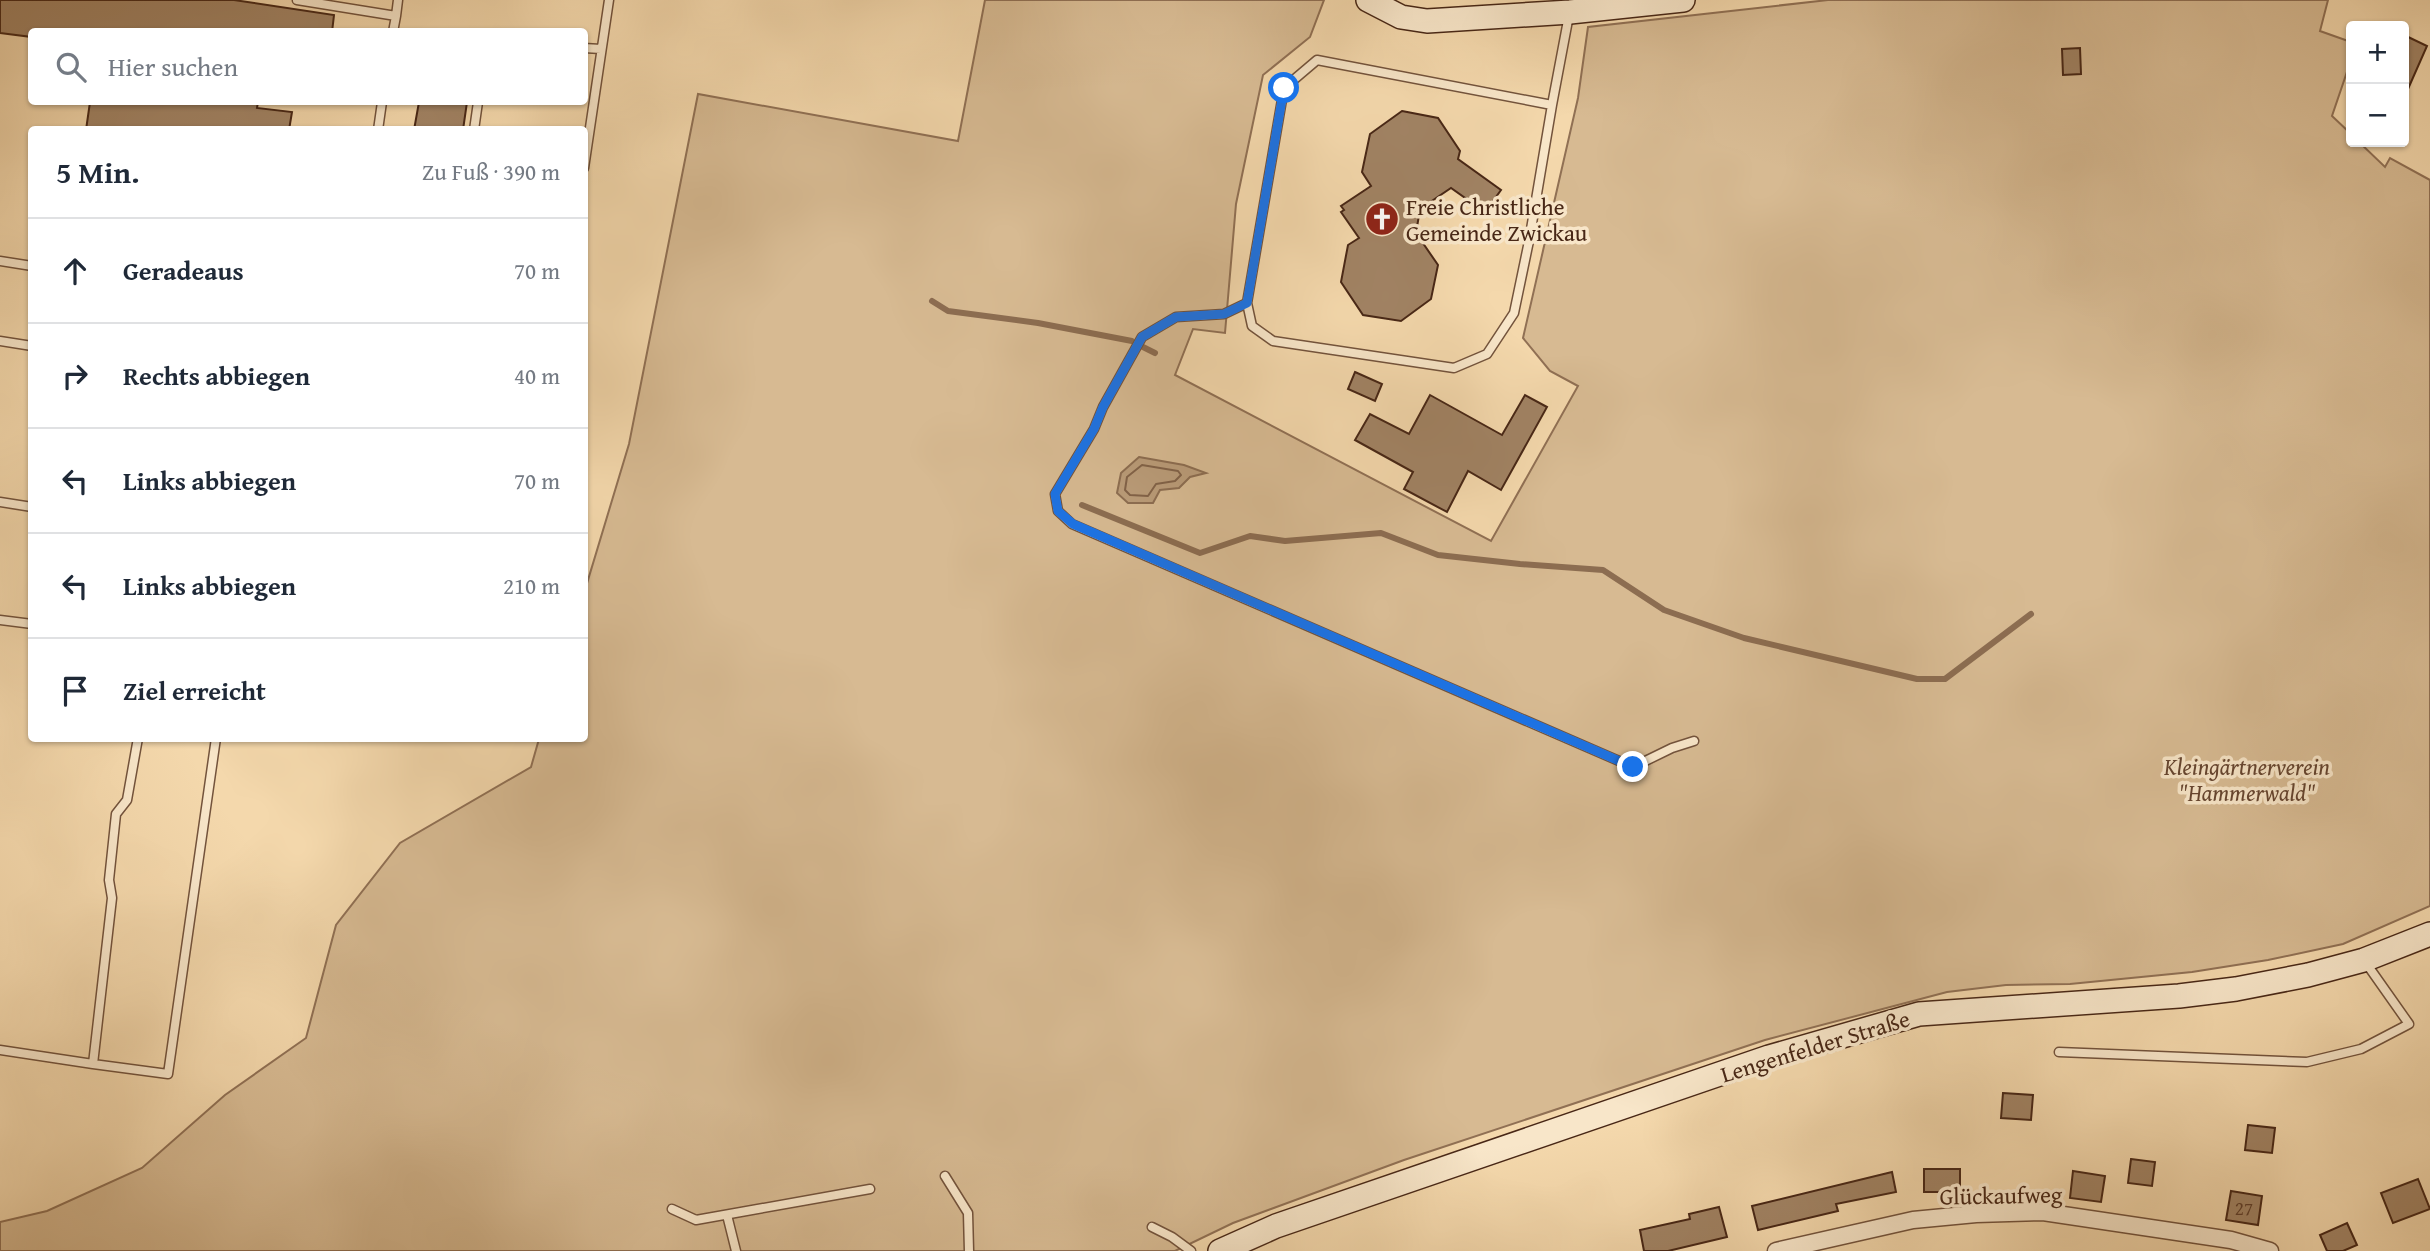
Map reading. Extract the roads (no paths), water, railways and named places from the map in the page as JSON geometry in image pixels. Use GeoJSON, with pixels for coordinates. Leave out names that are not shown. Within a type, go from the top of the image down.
{"type":"FeatureCollection","features":[{"type":"Feature","properties":{"kind":"main road"},"geometry":{"type":"LineString","coordinates":[[1368,0],[1401,17],[1427,21],[1570,12],[1623,3],[1683,0]]}},
{"type":"Feature","properties":{"kind":"main road","name":"Lengenfelder Straße"},"geometry":{"type":"LineString","coordinates":[[1220,1251],[1276,1226],[1756,1061],[1919,1014],[2224,991],[2308,975],[2364,960],[2430,934]]}},
{"type":"Feature","properties":{"kind":"street","name":"Glückaufweg"},"geometry":{"type":"LineString","coordinates":[[1776,1251],[1913,1220],[1976,1214],[2043,1212],[2231,1240],[2270,1251]]}},
{"type":"Feature","properties":{"kind":"lane"},"geometry":{"type":"LineString","coordinates":[[297,0],[396,16]]}},
{"type":"Feature","properties":{"kind":"lane"},"geometry":{"type":"LineString","coordinates":[[394,28],[398,0]]}},
{"type":"Feature","properties":{"kind":"lane"},"geometry":{"type":"LineString","coordinates":[[588,140],[609,0]]}},
{"type":"Feature","properties":{"kind":"lane"},"geometry":{"type":"LineString","coordinates":[[1552,105],[1317,60],[1284,88],[1247,303],[1252,326],[1273,341],[1454,368],[1487,354],[1514,313],[1570,12]]}},
{"type":"Feature","properties":{"kind":"lane"},"geometry":{"type":"LineString","coordinates":[[588,48],[601,49]]}},
{"type":"Feature","properties":{"kind":"lane"},"geometry":{"type":"LineString","coordinates":[[379,126],[382,105]]}},
{"type":"Feature","properties":{"kind":"lane"},"geometry":{"type":"LineString","coordinates":[[475,126],[478,105]]}},
{"type":"Feature","properties":{"kind":"lane"},"geometry":{"type":"LineString","coordinates":[[0,261],[28,266]]}},
{"type":"Feature","properties":{"kind":"lane"},"geometry":{"type":"LineString","coordinates":[[1247,303],[1224,314],[1176,317],[1142,337],[1103,407],[1094,429],[1055,494],[1058,511],[1073,524],[1633,767],[1672,748],[1694,741]]}},
{"type":"Feature","properties":{"kind":"lane"},"geometry":{"type":"LineString","coordinates":[[0,341],[28,345]]}},
{"type":"Feature","properties":{"kind":"lane"},"geometry":{"type":"LineString","coordinates":[[0,502],[28,506]]}},
{"type":"Feature","properties":{"kind":"lane"},"geometry":{"type":"LineString","coordinates":[[0,620],[28,624]]}},
{"type":"Feature","properties":{"kind":"lane"},"geometry":{"type":"LineString","coordinates":[[93,1064],[112,898],[109,880],[116,814],[127,800],[137,742]]}},
{"type":"Feature","properties":{"kind":"lane"},"geometry":{"type":"LineString","coordinates":[[0,1050],[167,1074],[215,742]]}},
{"type":"Feature","properties":{"kind":"lane"},"geometry":{"type":"LineString","coordinates":[[2059,1052],[2308,1062],[2361,1049],[2409,1024],[2364,960]]}},
{"type":"Feature","properties":{"kind":"lane"},"geometry":{"type":"LineString","coordinates":[[946,1176],[968,1213],[969,1251]]}},
{"type":"Feature","properties":{"kind":"lane"},"geometry":{"type":"LineString","coordinates":[[672,1209],[696,1220],[870,1189]]}},
{"type":"Feature","properties":{"kind":"lane"},"geometry":{"type":"LineString","coordinates":[[727,1215],[736,1251]]}},
{"type":"Feature","properties":{"kind":"lane"},"geometry":{"type":"LineString","coordinates":[[1152,1227],[1191,1251]]}},
{"type":"Feature","properties":{"kind":"water"},"geometry":{"type":"Polygon","coordinates":[[[1139,457],[1184,465],[1206,473],[1190,477],[1179,488],[1160,490],[1153,503],[1128,503],[1117,493],[1121,473],[1139,457]]]}},
{"type":"Feature","properties":{"kind":"waterway"},"geometry":{"type":"LineString","coordinates":[[932,301],[948,311],[1038,323],[1132,341]]}},
{"type":"Feature","properties":{"kind":"waterway"},"geometry":{"type":"LineString","coordinates":[[1143,347],[1155,353]]}},
{"type":"Feature","properties":{"kind":"waterway"},"geometry":{"type":"LineString","coordinates":[[1082,505],[1200,553],[1250,536],[1285,541],[1381,533],[1438,555],[1603,570],[1664,610],[1744,638],[1917,679],[1945,679],[2031,614]]}},
{"type":"Feature","properties":{"kind":"place","name":"Freie Christliche Gemeinde Zwickau"},"geometry":{"type":"Point","coordinates":[1382,219]}},
{"type":"Feature","properties":{"kind":"park label","name":"Kleingärtnerverein \"Hammerwald\""},"geometry":{"type":"Point","coordinates":[2247,779]}}]}
